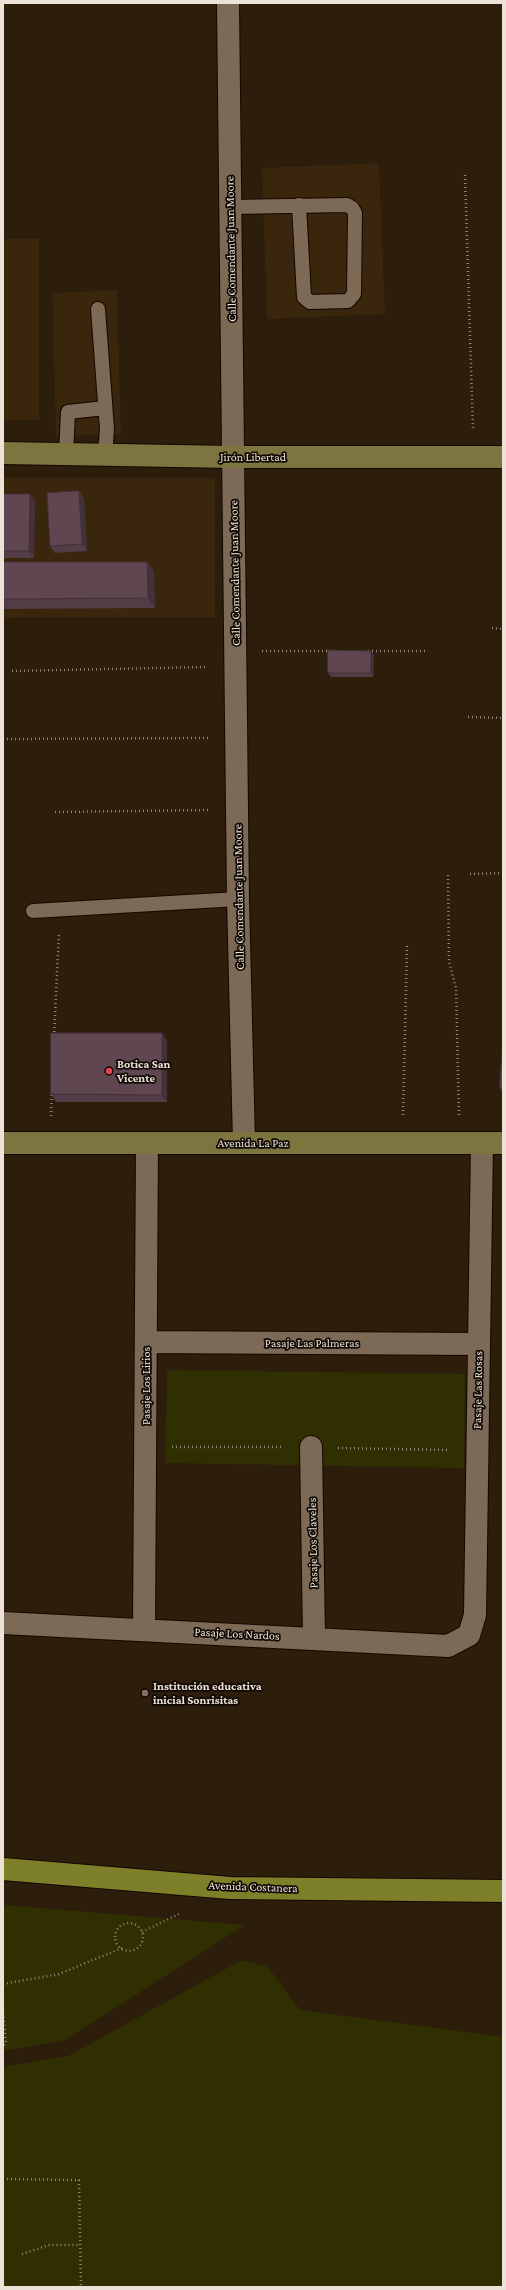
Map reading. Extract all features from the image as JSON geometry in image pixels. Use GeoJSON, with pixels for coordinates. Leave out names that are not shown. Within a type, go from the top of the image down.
{"type":"FeatureCollection","features":[{"type":"Feature","properties":{"kind":"main road","name":"Avenida Costanera"},"geometry":{"type":"LineString","coordinates":[[3,1869],[230,1888],[503,1891]]}},
{"type":"Feature","properties":{"kind":"street","name":"Calle Comendante Juan Moore"},"geometry":{"type":"LineString","coordinates":[[228,3],[239,809],[238,899],[244,1143]]}},
{"type":"Feature","properties":{"kind":"street","name":"Jirón Libertad"},"geometry":{"type":"LineString","coordinates":[[3,453],[233,457],[503,457]]}},
{"type":"Feature","properties":{"kind":"street","name":"Avenida La Paz"},"geometry":{"type":"LineString","coordinates":[[3,1143],[492,1143]]}},
{"type":"Feature","properties":{"kind":"street","name":"Pasaje Los Lirios"},"geometry":{"type":"LineString","coordinates":[[144,1629],[147,1143]]}},
{"type":"Feature","properties":{"kind":"street","name":"Pasaje Las Rosas"},"geometry":{"type":"LineString","coordinates":[[469,1635],[475,1615],[478,1344],[492,1143]]}},
{"type":"Feature","properties":{"kind":"street","name":"Pasaje Las Palmeras"},"geometry":{"type":"LineString","coordinates":[[146,1342],[478,1344]]}},
{"type":"Feature","properties":{"kind":"street","name":"Pasaje Los Claveles"},"geometry":{"type":"LineString","coordinates":[[311,1447],[314,1638]]}},
{"type":"Feature","properties":{"kind":"street","name":"Pasaje Los Nardos"},"geometry":{"type":"LineString","coordinates":[[3,1623],[144,1629],[448,1646],[469,1635]]}},
{"type":"Feature","properties":{"kind":"lane"},"geometry":{"type":"LineString","coordinates":[[230,207],[299,205],[347,204],[352,208],[354,213],[354,294],[348,301],[310,302],[304,297],[299,205]]}},
{"type":"Feature","properties":{"kind":"lane"},"geometry":{"type":"LineString","coordinates":[[98,309],[105,408],[105,455]]}},
{"type":"Feature","properties":{"kind":"lane"},"geometry":{"type":"LineString","coordinates":[[66,454],[68,412],[105,408]]}},
{"type":"Feature","properties":{"kind":"lane"},"geometry":{"type":"LineString","coordinates":[[33,911],[238,899]]}},
{"type":"Feature","properties":{"kind":"path"},"geometry":{"type":"LineString","coordinates":[[465,174],[474,457]]}},
{"type":"Feature","properties":{"kind":"path"},"geometry":{"type":"LineString","coordinates":[[492,628],[503,628]]}},
{"type":"Feature","properties":{"kind":"path"},"geometry":{"type":"LineString","coordinates":[[12,671],[236,659],[332,651]]}},
{"type":"Feature","properties":{"kind":"path"},"geometry":{"type":"LineString","coordinates":[[364,651],[428,651]]}},
{"type":"Feature","properties":{"kind":"path"},"geometry":{"type":"LineString","coordinates":[[468,717],[503,718]]}},
{"type":"Feature","properties":{"kind":"path"},"geometry":{"type":"LineString","coordinates":[[7,739],[238,738]]}},
{"type":"Feature","properties":{"kind":"path"},"geometry":{"type":"LineString","coordinates":[[55,812],[239,809]]}},
{"type":"Feature","properties":{"kind":"path"},"geometry":{"type":"LineString","coordinates":[[470,874],[503,873]]}},
{"type":"Feature","properties":{"kind":"path"},"geometry":{"type":"LineString","coordinates":[[448,875],[449,962],[456,988],[460,1143]]}},
{"type":"Feature","properties":{"kind":"path"},"geometry":{"type":"LineString","coordinates":[[54,1042],[59,927]]}},
{"type":"Feature","properties":{"kind":"path"},"geometry":{"type":"LineString","coordinates":[[403,1143],[407,946]]}},
{"type":"Feature","properties":{"kind":"path"},"geometry":{"type":"LineString","coordinates":[[50,1143],[52,1089]]}},
{"type":"Feature","properties":{"kind":"path"},"geometry":{"type":"LineString","coordinates":[[3,1984],[59,1974],[122,1948],[134,1950],[140,1945],[142,1932],[136,1925],[127,1924],[119,1928],[116,1941],[122,1948]]}},
{"type":"Feature","properties":{"kind":"path"},"geometry":{"type":"LineString","coordinates":[[3,2010],[6,2043],[3,2046]]}},
{"type":"Feature","properties":{"kind":"path"},"geometry":{"type":"LineString","coordinates":[[3,2179],[79,2180],[80,2287]]}},
{"type":"Feature","properties":{"kind":"path"},"geometry":{"type":"LineString","coordinates":[[22,2254],[49,2245],[80,2245]]}},
{"type":"Feature","properties":{"kind":"shaded area"},"geometry":{"type":"Polygon","coordinates":[[[379,163],[385,314],[267,319],[262,168],[379,163]]]}},
{"type":"Feature","properties":{"kind":"shaded area"},"geometry":{"type":"Polygon","coordinates":[[[3,239],[39,239],[39,420],[3,420],[3,239]]]}},
{"type":"Feature","properties":{"kind":"shaded area"},"geometry":{"type":"Polygon","coordinates":[[[117,290],[121,434],[56,436],[52,293],[117,290]]]}},
{"type":"Feature","properties":{"kind":"shaded area"},"geometry":{"type":"Polygon","coordinates":[[[3,478],[215,478],[215,617],[3,618],[3,478]]]}},
{"type":"Feature","properties":{"kind":"shaded area"},"geometry":{"type":"Polygon","coordinates":[[[167,1370],[465,1374],[464,1468],[165,1463],[167,1370]]]}},
{"type":"Feature","properties":{"kind":"shaded area"},"geometry":{"type":"Polygon","coordinates":[[[3,1905],[245,1925],[65,2040],[3,2051],[3,1905]]]}},
{"type":"Feature","properties":{"kind":"shaded area"},"geometry":{"type":"Polygon","coordinates":[[[242,1960],[268,1967],[300,2010],[503,2037],[503,2287],[3,2287],[3,2067],[68,2056],[242,1960]]]}},
{"type":"Feature","properties":{"kind":"building"},"geometry":{"type":"Polygon","coordinates":[[[79,491],[82,544],[50,546],[47,493],[79,491]]]}},
{"type":"Feature","properties":{"kind":"building"},"geometry":{"type":"Polygon","coordinates":[[[3,494],[30,494],[29,551],[3,551],[3,494]]]}},
{"type":"Feature","properties":{"kind":"building"},"geometry":{"type":"Polygon","coordinates":[[[3,562],[147,562],[148,598],[3,599],[3,562]]]}},
{"type":"Feature","properties":{"kind":"building"},"geometry":{"type":"Polygon","coordinates":[[[328,650],[371,651],[371,673],[328,673],[328,650]]]}},
{"type":"Feature","properties":{"kind":"building"},"geometry":{"type":"Polygon","coordinates":[[[51,1033],[162,1033],[162,1095],[51,1094],[51,1033]]]}},
{"type":"Feature","properties":{"kind":"building"},"geometry":{"type":"Polygon","coordinates":[[[503,1036],[503,1088],[500,1088],[503,1036]]]}},
{"type":"Feature","properties":{"kind":"place","name":"Botica San Vicente"},"geometry":{"type":"Point","coordinates":[109,1071]}},
{"type":"Feature","properties":{"kind":"place","name":"Institución educativa inicial Sonrisitas"},"geometry":{"type":"Point","coordinates":[145,1693]}}]}
